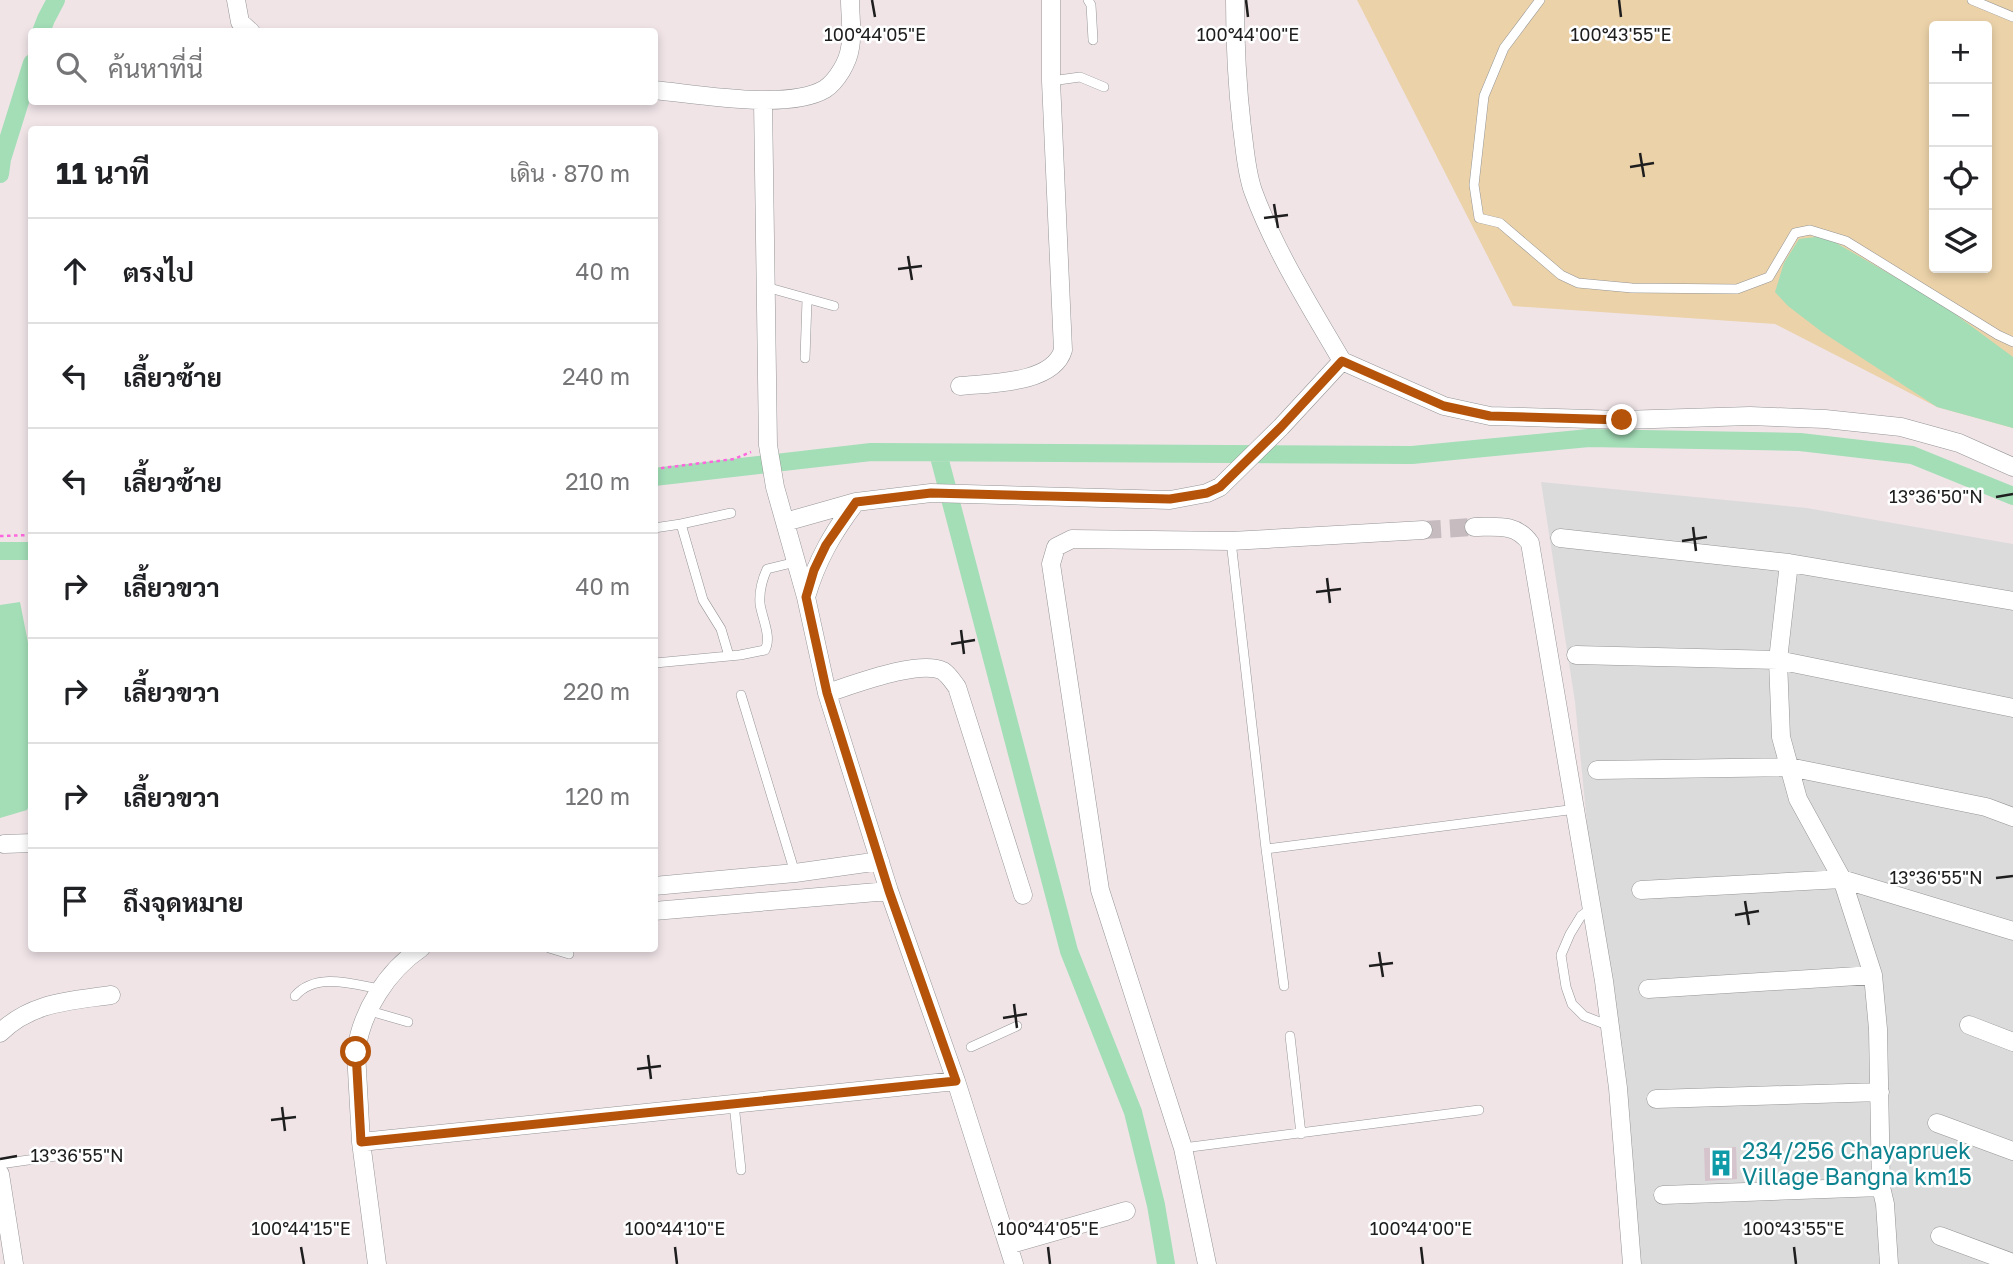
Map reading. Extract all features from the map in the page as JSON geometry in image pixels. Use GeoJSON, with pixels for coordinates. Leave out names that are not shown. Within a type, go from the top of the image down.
{"type":"FeatureCollection","features":[{"type":"Feature","properties":{"kind":"street"},"geometry":{"type":"LineString","coordinates":[[236,0],[240,22],[247,28]]}},
{"type":"Feature","properties":{"kind":"street"},"geometry":{"type":"LineString","coordinates":[[658,90],[763,101],[810,95],[826,88],[844,66],[851,48],[850,0]]}},
{"type":"Feature","properties":{"kind":"street"},"geometry":{"type":"LineString","coordinates":[[960,386],[1034,376],[1042,373],[1061,357],[1063,350],[1051,82],[1051,0]]}},
{"type":"Feature","properties":{"kind":"street"},"geometry":{"type":"LineString","coordinates":[[1235,0],[1238,96],[1247,167],[1253,190],[1278,250],[1342,361],[1444,406],[1490,416],[1622,420],[1750,416],[1825,419],[1902,427],[1959,443],[2013,467]]}},
{"type":"Feature","properties":{"kind":"street"},"geometry":{"type":"LineString","coordinates":[[763,101],[768,445],[775,487],[806,597],[827,693],[889,891],[949,1055],[1014,1264]]}},
{"type":"Feature","properties":{"kind":"street"},"geometry":{"type":"LineString","coordinates":[[785,522],[856,502],[931,493],[1170,499],[1207,493],[1220,487],[1342,361]]}},
{"type":"Feature","properties":{"kind":"street"},"geometry":{"type":"LineString","coordinates":[[806,597],[814,570],[826,545],[856,502]]}},
{"type":"Feature","properties":{"kind":"street"},"geometry":{"type":"LineString","coordinates":[[1474,527],[1513,528],[1524,534],[1530,543],[1610,1026],[1618,1088],[1632,1264]]}},
{"type":"Feature","properties":{"kind":"street"},"geometry":{"type":"LineString","coordinates":[[1207,1264],[1183,1148],[1100,890],[1051,564],[1056,547],[1072,539],[1231,541],[1423,530]]}},
{"type":"Feature","properties":{"kind":"street"},"geometry":{"type":"LineString","coordinates":[[1560,538],[1789,563],[2013,601]]}},
{"type":"Feature","properties":{"kind":"street"},"geometry":{"type":"LineString","coordinates":[[1789,563],[1778,660],[1781,737],[1798,799],[1842,879],[1873,975],[1878,1029],[1881,1187],[1885,1203],[1889,1264]]}},
{"type":"Feature","properties":{"kind":"street"},"geometry":{"type":"LineString","coordinates":[[1576,655],[1778,660],[2013,708]]}},
{"type":"Feature","properties":{"kind":"street"},"geometry":{"type":"LineString","coordinates":[[827,693],[893,673],[930,667],[946,673],[957,687],[1023,895]]}},
{"type":"Feature","properties":{"kind":"street"},"geometry":{"type":"LineString","coordinates":[[1597,770],[1789,767],[1986,807],[2013,817]]}},
{"type":"Feature","properties":{"kind":"street"},"geometry":{"type":"LineString","coordinates":[[4,844],[28,843]]}},
{"type":"Feature","properties":{"kind":"street"},"geometry":{"type":"LineString","coordinates":[[658,886],[794,873],[880,861]]}},
{"type":"Feature","properties":{"kind":"street"},"geometry":{"type":"LineString","coordinates":[[1641,890],[1842,879],[2013,931]]}},
{"type":"Feature","properties":{"kind":"street"},"geometry":{"type":"LineString","coordinates":[[658,911],[889,891]]}},
{"type":"Feature","properties":{"kind":"street"},"geometry":{"type":"LineString","coordinates":[[377,1264],[361,1142],[357,1040],[380,989],[392,972],[416,952]]}},
{"type":"Feature","properties":{"kind":"street"},"geometry":{"type":"LineString","coordinates":[[1648,989],[1873,975]]}},
{"type":"Feature","properties":{"kind":"street"},"geometry":{"type":"LineString","coordinates":[[0,1033],[12,1021],[34,1009],[111,995]]}},
{"type":"Feature","properties":{"kind":"street"},"geometry":{"type":"LineString","coordinates":[[1969,1025],[2013,1042]]}},
{"type":"Feature","properties":{"kind":"street"},"geometry":{"type":"LineString","coordinates":[[361,1142],[956,1081]]}},
{"type":"Feature","properties":{"kind":"street"},"geometry":{"type":"LineString","coordinates":[[1656,1099],[1880,1092]]}},
{"type":"Feature","properties":{"kind":"street"},"geometry":{"type":"LineString","coordinates":[[1937,1123],[2013,1151]]}},
{"type":"Feature","properties":{"kind":"street"},"geometry":{"type":"LineString","coordinates":[[1,1183],[14,1264]]}},
{"type":"Feature","properties":{"kind":"street"},"geometry":{"type":"LineString","coordinates":[[1663,1195],[1881,1187]]}},
{"type":"Feature","properties":{"kind":"street"},"geometry":{"type":"LineString","coordinates":[[1008,1245],[1126,1211]]}},
{"type":"Feature","properties":{"kind":"street"},"geometry":{"type":"LineString","coordinates":[[1940,1236],[2013,1263]]}},
{"type":"Feature","properties":{"kind":"lane"},"geometry":{"type":"LineString","coordinates":[[1088,0],[1091,5],[1093,40]]}},
{"type":"Feature","properties":{"kind":"lane"},"geometry":{"type":"LineString","coordinates":[[1540,0],[1504,48],[1484,96],[1474,185],[1479,218],[1500,223],[1561,275],[1578,283],[1632,288],[1737,289],[1769,277],[1795,233],[1810,230],[1846,242],[2013,342]]}},
{"type":"Feature","properties":{"kind":"lane"},"geometry":{"type":"LineString","coordinates":[[1972,0],[2013,17]]}},
{"type":"Feature","properties":{"kind":"lane"},"geometry":{"type":"LineString","coordinates":[[1051,82],[1080,77],[1104,87]]}},
{"type":"Feature","properties":{"kind":"lane"},"geometry":{"type":"LineString","coordinates":[[766,287],[834,306]]}},
{"type":"Feature","properties":{"kind":"lane"},"geometry":{"type":"LineString","coordinates":[[805,358],[807,300]]}},
{"type":"Feature","properties":{"kind":"lane"},"geometry":{"type":"LineString","coordinates":[[658,527],[731,513]]}},
{"type":"Feature","properties":{"kind":"lane"},"geometry":{"type":"LineString","coordinates":[[681,524],[703,600],[720,629],[729,656]]}},
{"type":"Feature","properties":{"kind":"lane"},"geometry":{"type":"LineString","coordinates":[[1231,541],[1284,986]]}},
{"type":"Feature","properties":{"kind":"lane"},"geometry":{"type":"LineString","coordinates":[[658,663],[765,650],[767,640],[760,602],[764,576],[767,569],[796,562]]}},
{"type":"Feature","properties":{"kind":"lane"},"geometry":{"type":"LineString","coordinates":[[741,695],[794,873]]}},
{"type":"Feature","properties":{"kind":"lane"},"geometry":{"type":"LineString","coordinates":[[1266,849],[1576,810]]}},
{"type":"Feature","properties":{"kind":"lane"},"geometry":{"type":"LineString","coordinates":[[1592,908],[1581,916],[1561,955],[1566,987],[1572,1004],[1584,1016],[1610,1026]]}},
{"type":"Feature","properties":{"kind":"lane"},"geometry":{"type":"LineString","coordinates":[[562,952],[569,954]]}},
{"type":"Feature","properties":{"kind":"lane"},"geometry":{"type":"LineString","coordinates":[[295,996],[312,983],[346,982],[380,989]]}},
{"type":"Feature","properties":{"kind":"lane"},"geometry":{"type":"LineString","coordinates":[[370,1011],[408,1022]]}},
{"type":"Feature","properties":{"kind":"lane"},"geometry":{"type":"LineString","coordinates":[[971,1047],[1017,1026]]}},
{"type":"Feature","properties":{"kind":"lane"},"geometry":{"type":"LineString","coordinates":[[1290,1036],[1301,1134]]}},
{"type":"Feature","properties":{"kind":"lane"},"geometry":{"type":"LineString","coordinates":[[734,1104],[741,1170]]}},
{"type":"Feature","properties":{"kind":"lane"},"geometry":{"type":"LineString","coordinates":[[1183,1148],[1479,1110]]}},
{"type":"Feature","properties":{"kind":"lane"},"geometry":{"type":"LineString","coordinates":[[0,1164],[56,1156]]}},
{"type":"Feature","properties":{"kind":"path"},"geometry":{"type":"LineString","coordinates":[[658,468],[734,459],[768,445]]}},
{"type":"Feature","properties":{"kind":"path"},"geometry":{"type":"LineString","coordinates":[[0,536],[28,535]]}},
{"type":"Feature","properties":{"kind":"shaded area"},"geometry":{"type":"Polygon","coordinates":[[[1357,0],[2013,0],[2013,428],[1937,407],[1775,324],[1513,306],[1357,0]]]}},
{"type":"Feature","properties":{"kind":"shaded area"},"geometry":{"type":"Polygon","coordinates":[[[1824,236],[1940,303],[2013,357],[2013,428],[1937,407],[1822,332],[1788,306],[1775,292],[1784,263],[1799,239],[1824,236]]]}},
{"type":"Feature","properties":{"kind":"shaded area"},"geometry":{"type":"Polygon","coordinates":[[[1541,482],[1807,508],[2013,544],[2013,1264],[1629,1264],[1575,702],[1541,482]]]}},
{"type":"Feature","properties":{"kind":"shaded area"},"geometry":{"type":"Polygon","coordinates":[[[20,602],[28,643],[28,808],[0,818],[0,605],[20,602]]]}},
{"type":"Feature","properties":{"kind":"building","name":"234/256 Chayapruek Village Bangna km15"},"geometry":{"type":"Polygon","coordinates":[[[1736,1147],[1737,1179],[1705,1181],[1704,1148],[1736,1147]]]}},
{"type":"Feature","properties":{"kind":"waterway"},"geometry":{"type":"LineString","coordinates":[[43,28],[56,0]]}},
{"type":"Feature","properties":{"kind":"waterway"},"geometry":{"type":"LineString","coordinates":[[0,174],[2,159],[28,76]]}},
{"type":"Feature","properties":{"kind":"waterway"},"geometry":{"type":"LineString","coordinates":[[658,477],[871,452],[1412,455],[1589,438],[1800,442],[1912,455],[2013,496]]}},
{"type":"Feature","properties":{"kind":"waterway"},"geometry":{"type":"LineString","coordinates":[[938,453],[1069,951],[1133,1112],[1156,1205],[1166,1264]]}},
{"type":"Feature","properties":{"kind":"waterway"},"geometry":{"type":"LineString","coordinates":[[0,551],[28,551]]}},
{"type":"Feature","properties":{"kind":"tunnel"},"geometry":{"type":"LineString","coordinates":[[1423,530],[1474,527]]}},
{"type":"Feature","properties":{"kind":"place","name":"234/256 Chayapruek Village Bangna km15"},"geometry":{"type":"Point","coordinates":[1721,1163]}},
{"type":"Feature","properties":{"kind":"route"},"geometry":{"type":"LineString","coordinates":[[356,1052],[361,1142],[956,1081],[889,891],[827,693],[806,597],[814,570],[826,545],[856,502],[931,493],[1170,499],[1207,493],[1220,487],[1342,361],[1444,406],[1490,416],[1622,420]]}}]}
